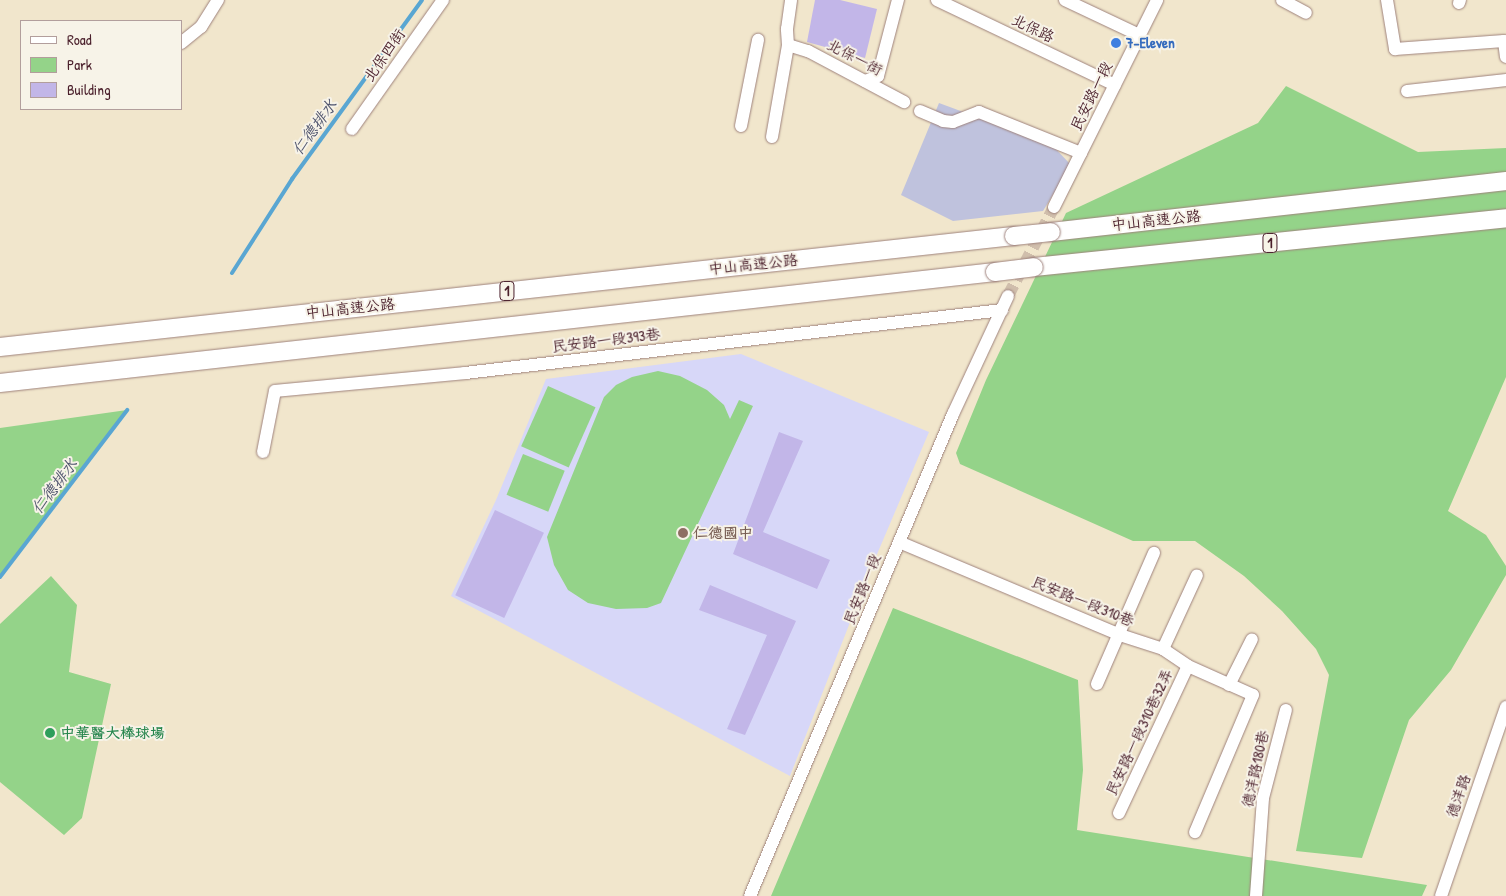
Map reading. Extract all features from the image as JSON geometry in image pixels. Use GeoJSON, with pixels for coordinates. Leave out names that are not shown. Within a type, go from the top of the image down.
{"type":"FeatureCollection","features":[{"type":"Feature","properties":{"kind":"highway","name":"中山高速公路"},"geometry":{"type":"LineString","coordinates":[[0,347],[1506,181]]}},
{"type":"Feature","properties":{"kind":"highway","name":"1"},"geometry":{"type":"LineString","coordinates":[[0,383],[1034,267],[1506,218]]}},
{"type":"Feature","properties":{"kind":"street"},"geometry":{"type":"LineString","coordinates":[[182,42],[201,27],[218,0]]}},
{"type":"Feature","properties":{"kind":"street","name":"北保四街"},"geometry":{"type":"LineString","coordinates":[[352,129],[443,0]]}},
{"type":"Feature","properties":{"kind":"street"},"geometry":{"type":"LineString","coordinates":[[772,137],[788,45],[787,29],[792,0]]}},
{"type":"Feature","properties":{"kind":"street"},"geometry":{"type":"LineString","coordinates":[[865,81],[878,76],[898,0]]}},
{"type":"Feature","properties":{"kind":"street","name":"北保路"},"geometry":{"type":"LineString","coordinates":[[937,0],[1115,85]]}},
{"type":"Feature","properties":{"kind":"street"},"geometry":{"type":"LineString","coordinates":[[1065,0],[1139,35]]}},
{"type":"Feature","properties":{"kind":"street","name":"民安路一段"},"geometry":{"type":"LineString","coordinates":[[1054,207],[1157,0]]}},
{"type":"Feature","properties":{"kind":"street"},"geometry":{"type":"LineString","coordinates":[[1282,0],[1306,14]]}},
{"type":"Feature","properties":{"kind":"street"},"geometry":{"type":"LineString","coordinates":[[1387,0],[1395,50],[1505,40],[1506,57]]}},
{"type":"Feature","properties":{"kind":"street"},"geometry":{"type":"LineString","coordinates":[[741,126],[758,40]]}},
{"type":"Feature","properties":{"kind":"street","name":"北保一街"},"geometry":{"type":"LineString","coordinates":[[788,45],[808,50],[904,102]]}},
{"type":"Feature","properties":{"kind":"street"},"geometry":{"type":"LineString","coordinates":[[1407,91],[1506,80]]}},
{"type":"Feature","properties":{"kind":"street"},"geometry":{"type":"LineString","coordinates":[[920,111],[943,121],[953,122],[979,112],[1081,153]]}},
{"type":"Feature","properties":{"kind":"street","name":"民安路一段"},"geometry":{"type":"LineString","coordinates":[[750,896],[899,542],[1008,296]]}},
{"type":"Feature","properties":{"kind":"street","name":"民安路一段393巷"},"geometry":{"type":"LineString","coordinates":[[263,452],[275,391],[465,374],[1002,310]]}},
{"type":"Feature","properties":{"kind":"street","name":"民安路一段310巷"},"geometry":{"type":"LineString","coordinates":[[899,542],[1120,635],[1163,649],[1188,666],[1253,695],[1195,832]]}},
{"type":"Feature","properties":{"kind":"street"},"geometry":{"type":"LineString","coordinates":[[1097,684],[1154,554]]}},
{"type":"Feature","properties":{"kind":"street"},"geometry":{"type":"LineString","coordinates":[[1163,649],[1197,575]]}},
{"type":"Feature","properties":{"kind":"street"},"geometry":{"type":"LineString","coordinates":[[1229,685],[1252,639]]}},
{"type":"Feature","properties":{"kind":"street","name":"民安路一段310巷32弄"},"geometry":{"type":"LineString","coordinates":[[1119,813],[1188,666]]}},
{"type":"Feature","properties":{"kind":"street","name":"德洋路"},"geometry":{"type":"LineString","coordinates":[[1441,896],[1506,707]]}},
{"type":"Feature","properties":{"kind":"street","name":"德洋路180巷"},"geometry":{"type":"LineString","coordinates":[[1256,896],[1263,798],[1286,710]]}},
{"type":"Feature","properties":{"kind":"shaded area"},"geometry":{"type":"Polygon","coordinates":[[[939,103],[1052,145],[1071,165],[1043,211],[953,221],[901,195],[939,103]]]}},
{"type":"Feature","properties":{"kind":"shaded area","name":"仁德國中"},"geometry":{"type":"Polygon","coordinates":[[[741,354],[929,432],[872,566],[790,776],[451,596],[496,500],[546,379],[741,354]]]}},
{"type":"Feature","properties":{"kind":"green space"},"geometry":{"type":"Polygon","coordinates":[[[1286,86],[1418,152],[1506,148],[1506,377],[1448,511],[1486,535],[1506,566],[1506,575],[1451,670],[1409,720],[1362,858],[1296,851],[1329,675],[1316,649],[1282,611],[1244,576],[1195,541],[1133,541],[960,464],[956,453],[986,380],[1066,213],[1258,123],[1286,86]]]}},
{"type":"Feature","properties":{"kind":"green space"},"geometry":{"type":"Polygon","coordinates":[[[658,371],[680,376],[707,390],[724,405],[730,419],[739,400],[753,406],[661,603],[647,608],[616,609],[588,603],[568,590],[554,565],[547,537],[604,397],[616,385],[632,377],[658,371]]]}},
{"type":"Feature","properties":{"kind":"green space"},"geometry":{"type":"Polygon","coordinates":[[[548,386],[596,407],[569,467],[521,446],[548,386]]]}},
{"type":"Feature","properties":{"kind":"green space"},"geometry":{"type":"Polygon","coordinates":[[[127,410],[0,577],[0,428],[127,410]]]}},
{"type":"Feature","properties":{"kind":"green space"},"geometry":{"type":"Polygon","coordinates":[[[523,454],[565,471],[548,512],[507,495],[523,454]]]}},
{"type":"Feature","properties":{"kind":"green space","name":"中華醫大棒球場"},"geometry":{"type":"Polygon","coordinates":[[[51,576],[77,605],[69,672],[111,684],[82,818],[64,835],[0,782],[0,624],[51,576]]]}},
{"type":"Feature","properties":{"kind":"green space"},"geometry":{"type":"Polygon","coordinates":[[[893,608],[1078,680],[1083,770],[1077,830],[1427,885],[1422,896],[771,896],[893,608]]]}},
{"type":"Feature","properties":{"kind":"building"},"geometry":{"type":"Polygon","coordinates":[[[815,0],[840,0],[877,9],[865,58],[807,42],[815,0]]]}},
{"type":"Feature","properties":{"kind":"building"},"geometry":{"type":"Polygon","coordinates":[[[779,432],[803,441],[763,532],[830,560],[817,589],[733,554],[779,432]]]}},
{"type":"Feature","properties":{"kind":"building"},"geometry":{"type":"Polygon","coordinates":[[[495,510],[544,533],[504,618],[455,595],[495,510]]]}},
{"type":"Feature","properties":{"kind":"building"},"geometry":{"type":"Polygon","coordinates":[[[710,585],[796,621],[745,735],[727,729],[767,635],[699,610],[710,585]]]}},
{"type":"Feature","properties":{"kind":"waterway","name":"仁德排水"},"geometry":{"type":"LineString","coordinates":[[232,273],[292,179],[422,0]]}},
{"type":"Feature","properties":{"kind":"waterway","name":"仁德排水"},"geometry":{"type":"LineString","coordinates":[[0,577],[127,410]]}},
{"type":"Feature","properties":{"kind":"tunnel"},"geometry":{"type":"LineString","coordinates":[[1008,296],[1054,207]]}},
{"type":"Feature","properties":{"kind":"place","name":"7-Eleven"},"geometry":{"type":"Point","coordinates":[1116,43]}},
{"type":"Feature","properties":{"kind":"place","name":"仁德國中"},"geometry":{"type":"Point","coordinates":[683,533]}},
{"type":"Feature","properties":{"kind":"place","name":"中華醫大棒球場"},"geometry":{"type":"Point","coordinates":[50,733]}}]}
